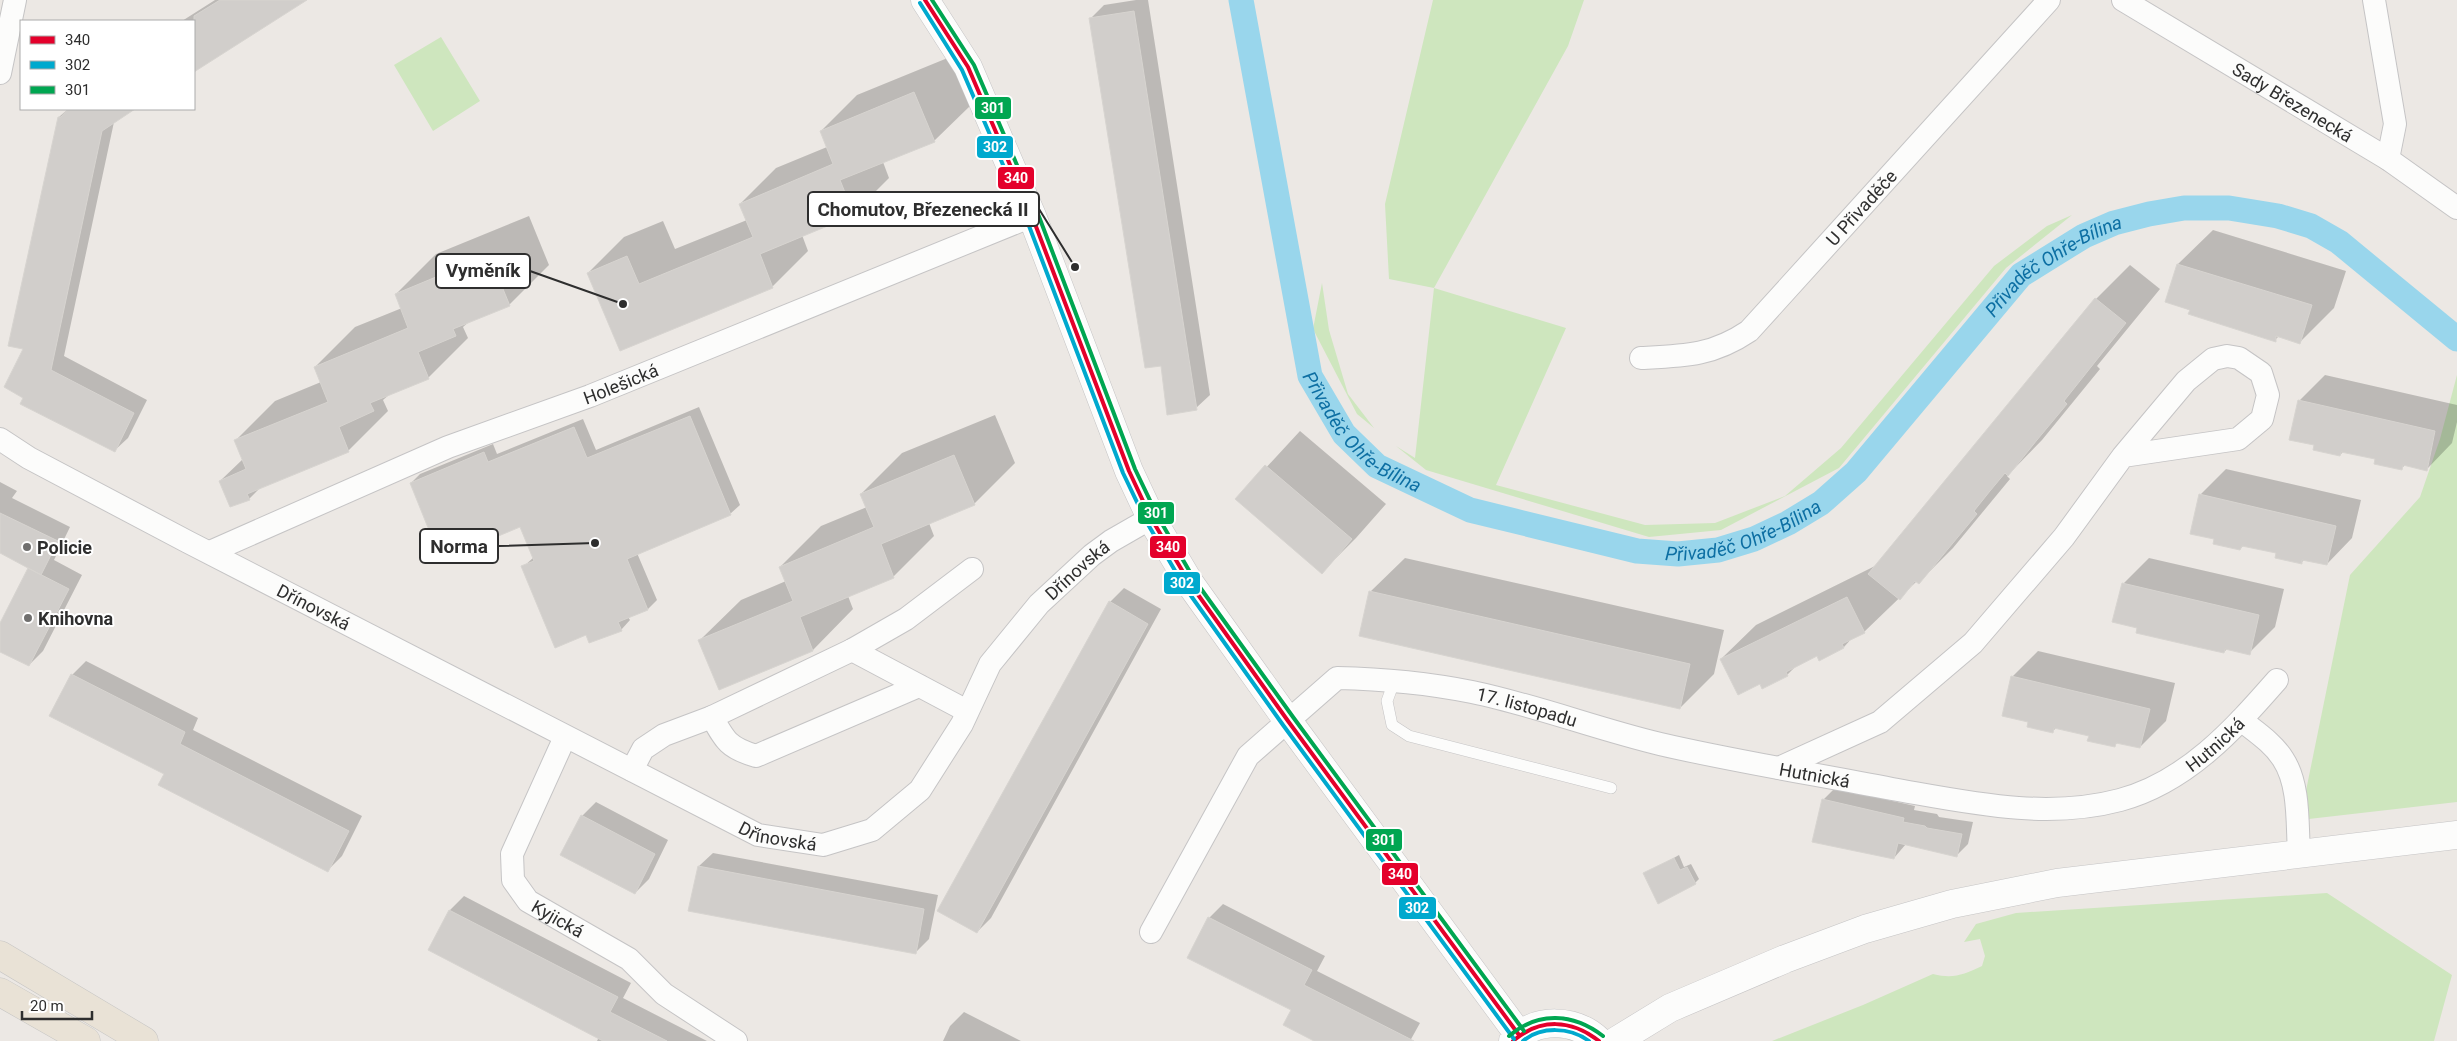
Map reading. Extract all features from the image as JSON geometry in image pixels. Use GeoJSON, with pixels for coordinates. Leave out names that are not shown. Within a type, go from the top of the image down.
{"type":"FeatureCollection","features":[{"type":"Feature","properties":{"kind":"highway"},"geometry":{"type":"LineString","coordinates":[[0,955],[144,1041]]}},
{"type":"Feature","properties":{"kind":"highway"},"geometry":{"type":"LineString","coordinates":[[0,992],[86,1041]]}},
{"type":"Feature","properties":{"kind":"street"},"geometry":{"type":"LineString","coordinates":[[0,72],[15,0]]}},
{"type":"Feature","properties":{"kind":"street"},"geometry":{"type":"LineString","coordinates":[[924,0],[968,67],[1032,216],[1125,462],[1151,518],[1190,582],[1516,1038],[1536,1026],[1555,1022],[1574,1025],[1591,1034],[1599,1041]]}},
{"type":"Feature","properties":{"kind":"street","name":"U Přivaděče"},"geometry":{"type":"LineString","coordinates":[[1641,358],[1702,354],[1733,342],[1749,331],[2049,0]]}},
{"type":"Feature","properties":{"kind":"street","name":"Sady Březenecká"},"geometry":{"type":"LineString","coordinates":[[2123,0],[2388,159],[2457,208]]}},
{"type":"Feature","properties":{"kind":"street"},"geometry":{"type":"LineString","coordinates":[[2374,0],[2395,124],[2388,159]]}},
{"type":"Feature","properties":{"kind":"street","name":"Holešická"},"geometry":{"type":"LineString","coordinates":[[210,552],[448,447],[590,396],[1032,216]]}},
{"type":"Feature","properties":{"kind":"street","name":"Hutnická"},"geometry":{"type":"LineString","coordinates":[[1778,768],[1880,722],[1973,643],[2064,537],[2123,456],[2186,381],[2213,359],[2227,356],[2240,358],[2262,373],[2268,396],[2262,419],[2238,439],[2123,456]]}},
{"type":"Feature","properties":{"kind":"street","name":"Dřínovská"},"geometry":{"type":"LineString","coordinates":[[0,440],[29,458],[565,737],[758,835],[823,845],[872,830],[920,790],[962,724],[990,664],[1039,604],[1092,555],[1111,541],[1151,518]]}},
{"type":"Feature","properties":{"kind":"street"},"geometry":{"type":"LineString","coordinates":[[632,770],[644,749],[664,735],[712,717],[852,650],[906,619],[972,569]]}},
{"type":"Feature","properties":{"kind":"street"},"geometry":{"type":"LineString","coordinates":[[852,650],[967,711]]}},
{"type":"Feature","properties":{"kind":"street","name":"17. listopadu"},"geometry":{"type":"LineString","coordinates":[[1151,932],[1248,756],[1337,678],[1395,679],[1473,692],[1659,744],[1778,768]]}},
{"type":"Feature","properties":{"kind":"street","name":"Hutnická"},"geometry":{"type":"LineString","coordinates":[[1778,768],[1980,804],[2041,810],[2097,805],[2138,793],[2179,773],[2207,753],[2241,720],[2277,680]]}},
{"type":"Feature","properties":{"kind":"street"},"geometry":{"type":"LineString","coordinates":[[712,717],[721,732],[736,750],[756,756],[918,686]]}},
{"type":"Feature","properties":{"kind":"street"},"geometry":{"type":"LineString","coordinates":[[2241,720],[2270,744],[2283,759],[2290,774],[2299,853]]}},
{"type":"Feature","properties":{"kind":"street","name":"Kyjická"},"geometry":{"type":"LineString","coordinates":[[565,737],[512,854],[513,880],[528,901],[629,959],[664,994],[736,1041]]}},
{"type":"Feature","properties":{"kind":"street"},"geometry":{"type":"LineString","coordinates":[[1616,1041],[1670,1008],[1785,960],[1864,929],[1944,906],[2057,882],[2457,835]]}},
{"type":"Feature","properties":{"kind":"lane"},"geometry":{"type":"LineString","coordinates":[[1395,679],[1387,701],[1392,725],[1409,736],[1611,788]]}},
{"type":"Feature","properties":{"kind":"green space"},"geometry":{"type":"Polygon","coordinates":[[[1433,0],[1584,0],[1568,46],[1434,288],[1389,279],[1385,204],[1433,0]]]}},
{"type":"Feature","properties":{"kind":"green space"},"geometry":{"type":"Polygon","coordinates":[[[441,37],[480,101],[433,131],[394,65],[441,37]]]}},
{"type":"Feature","properties":{"kind":"green space"},"geometry":{"type":"Polygon","coordinates":[[[2072,215],[2006,268],[1839,468],[1721,530],[1649,537],[1426,470],[1396,446],[1415,458],[1434,288],[1566,328],[1496,485],[1645,525],[1715,523],[1785,496],[1841,448],[1994,266],[2047,226],[2072,215]]]}},
{"type":"Feature","properties":{"kind":"green space"},"geometry":{"type":"Polygon","coordinates":[[[1322,283],[1329,330],[1348,394],[1374,428],[1357,414],[1313,329],[1322,283]]]}},
{"type":"Feature","properties":{"kind":"green space"},"geometry":{"type":"Polygon","coordinates":[[[2457,375],[2457,802],[2300,820],[2350,575],[2420,497],[2440,439],[2457,375]]]}},
{"type":"Feature","properties":{"kind":"green space"},"geometry":{"type":"Polygon","coordinates":[[[2327,893],[2452,975],[2434,1041],[1772,1041],[1863,1005],[1933,974],[1958,975],[1982,966],[1985,956],[1980,939],[1964,942],[1976,924],[2016,913],[2327,893]]]}},
{"type":"Feature","properties":{"kind":"building"},"geometry":{"type":"Polygon","coordinates":[[[220,0],[307,0],[195,71],[194,16],[220,0]]]}},
{"type":"Feature","properties":{"kind":"building"},"geometry":{"type":"Polygon","coordinates":[[[1134,11],[1197,410],[1167,415],[1161,366],[1145,368],[1089,18],[1134,11]]]}},
{"type":"Feature","properties":{"kind":"building"},"geometry":{"type":"Polygon","coordinates":[[[914,92],[935,142],[840,180],[854,215],[760,254],[773,288],[620,351],[587,273],[627,256],[639,284],[753,237],[739,204],[833,164],[820,131],[914,92]]]}},
{"type":"Feature","properties":{"kind":"building"},"geometry":{"type":"Polygon","coordinates":[[[67,110],[134,110],[102,131],[51,370],[134,413],[115,452],[20,404],[23,398],[4,387],[23,349],[8,346],[58,117],[61,117],[67,110]]]}},
{"type":"Feature","properties":{"kind":"building"},"geometry":{"type":"Polygon","coordinates":[[[489,255],[510,306],[453,329],[456,336],[418,352],[429,379],[370,403],[374,411],[339,427],[349,452],[247,494],[250,500],[230,507],[219,481],[246,469],[234,440],[328,402],[314,367],[408,328],[395,294],[489,255]]]}},
{"type":"Feature","properties":{"kind":"building"},"geometry":{"type":"Polygon","coordinates":[[[2177,264],[2312,305],[2300,344],[2276,336],[2276,342],[2188,314],[2190,310],[2165,302],[2177,264]]]}},
{"type":"Feature","properties":{"kind":"building"},"geometry":{"type":"Polygon","coordinates":[[[2095,298],[2126,323],[2064,401],[2067,404],[2008,476],[2005,473],[1990,491],[1974,511],[1977,514],[1919,584],[1915,581],[1900,600],[1868,574],[2095,298]]]}},
{"type":"Feature","properties":{"kind":"building"},"geometry":{"type":"Polygon","coordinates":[[[2298,400],[2435,431],[2427,471],[2403,465],[2402,470],[2374,464],[2375,459],[2341,452],[2340,456],[2313,450],[2314,445],[2289,440],[2298,400]]]}},
{"type":"Feature","properties":{"kind":"building"},"geometry":{"type":"Polygon","coordinates":[[[690,416],[731,515],[627,559],[648,610],[618,622],[622,631],[589,643],[586,635],[555,648],[521,566],[534,561],[520,527],[441,560],[410,483],[484,452],[488,462],[574,427],[587,458],[690,416]]]}},
{"type":"Feature","properties":{"kind":"building"},"geometry":{"type":"Polygon","coordinates":[[[954,455],[975,505],[881,544],[894,578],[800,617],[813,651],[719,690],[698,640],[793,601],[779,567],[874,527],[860,494],[954,455]]]}},
{"type":"Feature","properties":{"kind":"building"},"geometry":{"type":"Polygon","coordinates":[[[1265,465],[1352,539],[1322,574],[1235,499],[1265,465]]]}},
{"type":"Feature","properties":{"kind":"building"},"geometry":{"type":"Polygon","coordinates":[[[2199,494],[2336,526],[2327,565],[2302,560],[2302,564],[2275,558],[2276,553],[2242,546],[2240,550],[2213,544],[2214,539],[2190,534],[2199,494]]]}},
{"type":"Feature","properties":{"kind":"building","name":"Policie"},"geometry":{"type":"Polygon","coordinates":[[[0,513],[58,541],[41,575],[0,553],[0,513]]]}},
{"type":"Feature","properties":{"kind":"building","name":"Knihovna"},"geometry":{"type":"Polygon","coordinates":[[[28,568],[69,589],[29,666],[0,652],[0,623],[28,568]]]}},
{"type":"Feature","properties":{"kind":"building"},"geometry":{"type":"Polygon","coordinates":[[[2122,583],[2259,615],[2250,655],[2225,649],[2224,653],[2136,633],[2137,628],[2112,622],[2122,583]]]}},
{"type":"Feature","properties":{"kind":"building"},"geometry":{"type":"Polygon","coordinates":[[[1369,591],[1690,664],[1680,709],[1359,636],[1369,591]]]}},
{"type":"Feature","properties":{"kind":"building"},"geometry":{"type":"Polygon","coordinates":[[[1847,597],[1865,633],[1842,644],[1844,648],[1819,661],[1817,656],[1786,672],[1788,676],[1762,689],[1760,684],[1738,695],[1720,659],[1847,597]]]}},
{"type":"Feature","properties":{"kind":"building"},"geometry":{"type":"Polygon","coordinates":[[[1109,601],[1148,624],[977,933],[937,911],[1109,601]]]}},
{"type":"Feature","properties":{"kind":"building"},"geometry":{"type":"Polygon","coordinates":[[[71,674],[185,732],[180,744],[349,831],[328,872],[158,785],[164,774],[49,716],[71,674]]]}},
{"type":"Feature","properties":{"kind":"building"},"geometry":{"type":"Polygon","coordinates":[[[2011,676],[2150,709],[2140,748],[2116,743],[2115,747],[2087,741],[2089,736],[2054,728],[2053,733],[2027,727],[2028,722],[2002,716],[2011,676]]]}},
{"type":"Feature","properties":{"kind":"building"},"geometry":{"type":"Polygon","coordinates":[[[1822,799],[1904,818],[1903,822],[1927,828],[1962,834],[1957,857],[1898,843],[1894,859],[1812,842],[1822,799]]]}},
{"type":"Feature","properties":{"kind":"building"},"geometry":{"type":"Polygon","coordinates":[[[581,815],[655,854],[635,894],[560,855],[581,815]]]}},
{"type":"Feature","properties":{"kind":"building"},"geometry":{"type":"Polygon","coordinates":[[[1674,858],[1680,870],[1687,867],[1696,884],[1658,904],[1643,873],[1674,858]]]}},
{"type":"Feature","properties":{"kind":"building"},"geometry":{"type":"Polygon","coordinates":[[[698,866],[924,909],[916,954],[688,911],[698,866]]]}},
{"type":"Feature","properties":{"kind":"building"},"geometry":{"type":"Polygon","coordinates":[[[449,910],[618,997],[610,1012],[667,1041],[603,1041],[428,950],[449,910]]]}},
{"type":"Feature","properties":{"kind":"building"},"geometry":{"type":"Polygon","coordinates":[[[1208,917],[1312,970],[1304,985],[1414,1041],[1314,1041],[1283,1025],[1291,1010],[1187,958],[1208,917]]]}},
{"type":"Feature","properties":{"kind":"waterway","name":"Přivaděč Ohře-Bílina"},"geometry":{"type":"LineString","coordinates":[[1241,0],[1310,376],[1344,434],[1377,466],[1470,510],[1637,551],[1678,554],[1718,550],[1754,539],[1788,523],[1821,503],[1856,472],[2021,275],[2084,236],[2114,223],[2149,214],[2184,208],[2229,208],[2278,216],[2311,226],[2339,242],[2457,339]]}},
{"type":"Feature","properties":{"kind":"transit line","name":"340"},"geometry":{"type":"LineString","coordinates":[[925,0],[968,67],[1032,216],[1129,471],[1151,518],[1189,582],[1288,721],[1519,1035]]}},
{"type":"Feature","properties":{"kind":"transit line","name":"301"},"geometry":{"type":"LineString","coordinates":[[932,0],[974,65],[1038,214],[1135,469],[1157,515],[1194,579],[1524,1031]]}},
{"type":"Feature","properties":{"kind":"transit line","name":"302"},"geometry":{"type":"LineString","coordinates":[[920,3],[962,70],[1026,218],[1123,473],[1146,521],[1184,586],[1283,725],[1514,1039]]}},
{"type":"Feature","properties":{"kind":"transit line","name":"301"},"geometry":{"type":"LineString","coordinates":[[1509,1036],[1532,1022],[1556,1018],[1580,1023],[1592,1028],[1603,1036]]}},
{"type":"Feature","properties":{"kind":"transit line","name":"340"},"geometry":{"type":"LineString","coordinates":[[1513,1041],[1523,1033],[1534,1028],[1556,1024],[1578,1028],[1599,1041]]}},
{"type":"Feature","properties":{"kind":"transit line","name":"302"},"geometry":{"type":"LineString","coordinates":[[1523,1041],[1538,1033],[1556,1030],[1573,1033],[1589,1041]]}},
{"type":"Feature","properties":{"kind":"place","name":"Chomutov, Březenecká II"},"geometry":{"type":"Point","coordinates":[1075,267]}},
{"type":"Feature","properties":{"kind":"place","name":"Vyměník"},"geometry":{"type":"Point","coordinates":[623,304]}},
{"type":"Feature","properties":{"kind":"place","name":"Norma"},"geometry":{"type":"Point","coordinates":[595,543]}},
{"type":"Feature","properties":{"kind":"place","name":"Policie"},"geometry":{"type":"Point","coordinates":[27,547]}},
{"type":"Feature","properties":{"kind":"place","name":"Knihovna"},"geometry":{"type":"Point","coordinates":[28,618]}}]}
